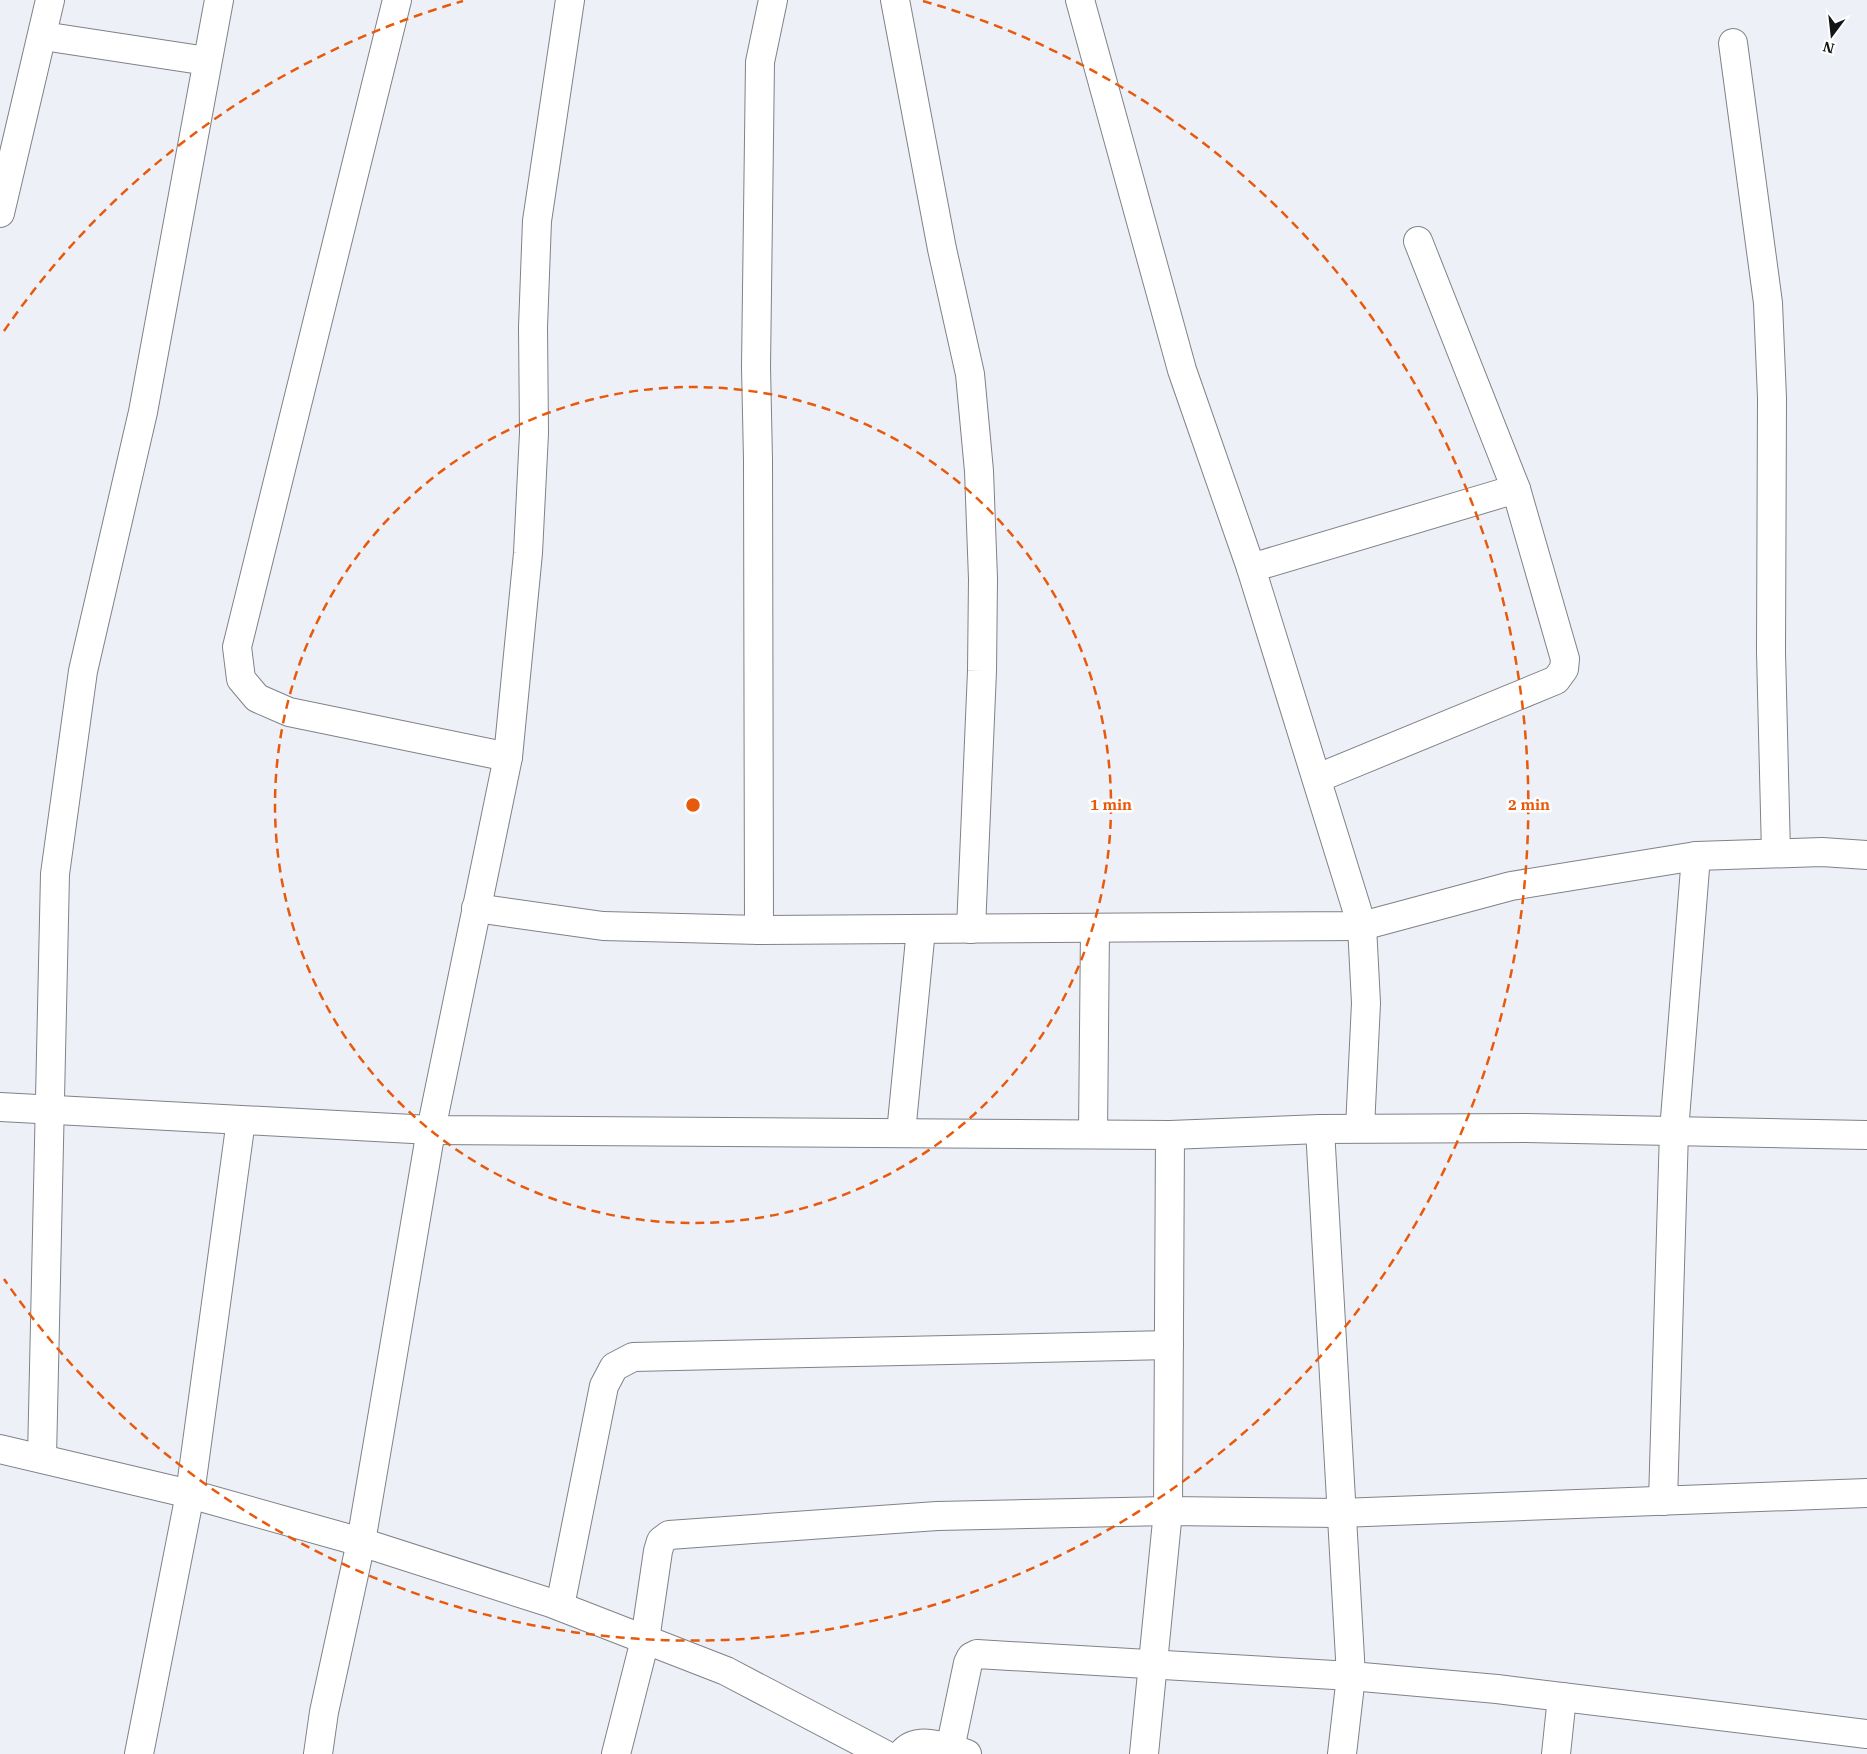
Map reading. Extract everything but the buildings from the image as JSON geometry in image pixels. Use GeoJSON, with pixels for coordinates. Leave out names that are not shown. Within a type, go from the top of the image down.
{"type":"FeatureCollection","features":[{"type":"Feature","properties":{"kind":"street"},"geometry":{"type":"LineString","coordinates":[[0,212],[50,0]]}},
{"type":"Feature","properties":{"kind":"street"},"geometry":{"type":"LineString","coordinates":[[42,1458],[55,874],[83,671],[143,412],[219,0]]}},
{"type":"Feature","properties":{"kind":"street"},"geometry":{"type":"LineString","coordinates":[[396,0],[237,647],[241,678],[256,698],[289,712],[508,757]]}},
{"type":"Feature","properties":{"kind":"street"},"geometry":{"type":"LineString","coordinates":[[318,1754],[324,1712],[361,1542],[431,1130],[508,757],[528,553],[534,433],[533,327],[537,222],[570,0]]}},
{"type":"Feature","properties":{"kind":"street"},"geometry":{"type":"LineString","coordinates":[[758,930],[758,460],[756,367],[760,62],[773,0]]}},
{"type":"Feature","properties":{"kind":"street"},"geometry":{"type":"LineString","coordinates":[[895,0],[942,249],[970,374],[979,471],[983,579],[982,671],[971,929]]}},
{"type":"Feature","properties":{"kind":"street"},"geometry":{"type":"LineString","coordinates":[[1080,0],[1182,370],[1251,568],[1318,778],[1362,926],[1366,1003],[1360,1128]]}},
{"type":"Feature","properties":{"kind":"street"},"geometry":{"type":"LineString","coordinates":[[43,36],[207,61]]}},
{"type":"Feature","properties":{"kind":"street"},"geometry":{"type":"LineString","coordinates":[[1732,44],[1768,303],[1772,398],[1771,652],[1776,853]]}},
{"type":"Feature","properties":{"kind":"street"},"geometry":{"type":"LineString","coordinates":[[1318,778],[1556,680],[1564,670],[1565,658],[1516,488],[1418,241]]}},
{"type":"Feature","properties":{"kind":"street"},"geometry":{"type":"LineString","coordinates":[[1251,568],[1516,488]]}},
{"type":"Feature","properties":{"kind":"street"},"geometry":{"type":"LineString","coordinates":[[476,908],[603,926],[758,930],[1362,926],[1512,886],[1696,856],[1822,852],[1867,855]]}},
{"type":"Feature","properties":{"kind":"street"},"geometry":{"type":"LineString","coordinates":[[1662,1501],[1674,1131],[1696,856]]}},
{"type":"Feature","properties":{"kind":"street"},"geometry":{"type":"LineString","coordinates":[[1093,1134],[1094,928]]}},
{"type":"Feature","properties":{"kind":"street"},"geometry":{"type":"LineString","coordinates":[[901,1133],[921,929]]}},
{"type":"Feature","properties":{"kind":"street"},"geometry":{"type":"LineString","coordinates":[[0,1107],[431,1130],[1170,1135],[1360,1128],[1867,1135]]}},
{"type":"Feature","properties":{"kind":"street"},"geometry":{"type":"LineString","coordinates":[[139,1754],[190,1494],[241,1120]]}},
{"type":"Feature","properties":{"kind":"street"},"geometry":{"type":"LineString","coordinates":[[1320,1129],[1340,1513],[1351,1676],[1342,1754]]}},
{"type":"Feature","properties":{"kind":"street"},"geometry":{"type":"LineString","coordinates":[[1144,1754],[1168,1511],[1170,1135]]}},
{"type":"Feature","properties":{"kind":"street"},"geometry":{"type":"LineString","coordinates":[[560,1606],[604,1386],[614,1367],[633,1357],[1169,1344]]}},
{"type":"Feature","properties":{"kind":"street"},"geometry":{"type":"LineString","coordinates":[[0,1449],[190,1494],[361,1542],[560,1606],[726,1671],[884,1754]]}},
{"type":"Feature","properties":{"kind":"street"},"geometry":{"type":"LineString","coordinates":[[616,1754],[645,1640],[658,1550],[661,1541],[669,1535],[937,1516],[1168,1511],[1340,1513],[1867,1493]]}},
{"type":"Feature","properties":{"kind":"street"},"geometry":{"type":"LineString","coordinates":[[902,1754],[905,1750],[919,1744],[937,1745],[959,1751],[968,1663],[971,1657],[977,1654],[1153,1666],[1351,1676],[1562,1696],[1867,1734]]}},
{"type":"Feature","properties":{"kind":"street"},"geometry":{"type":"LineString","coordinates":[[1556,1754],[1562,1696]]}}]}
